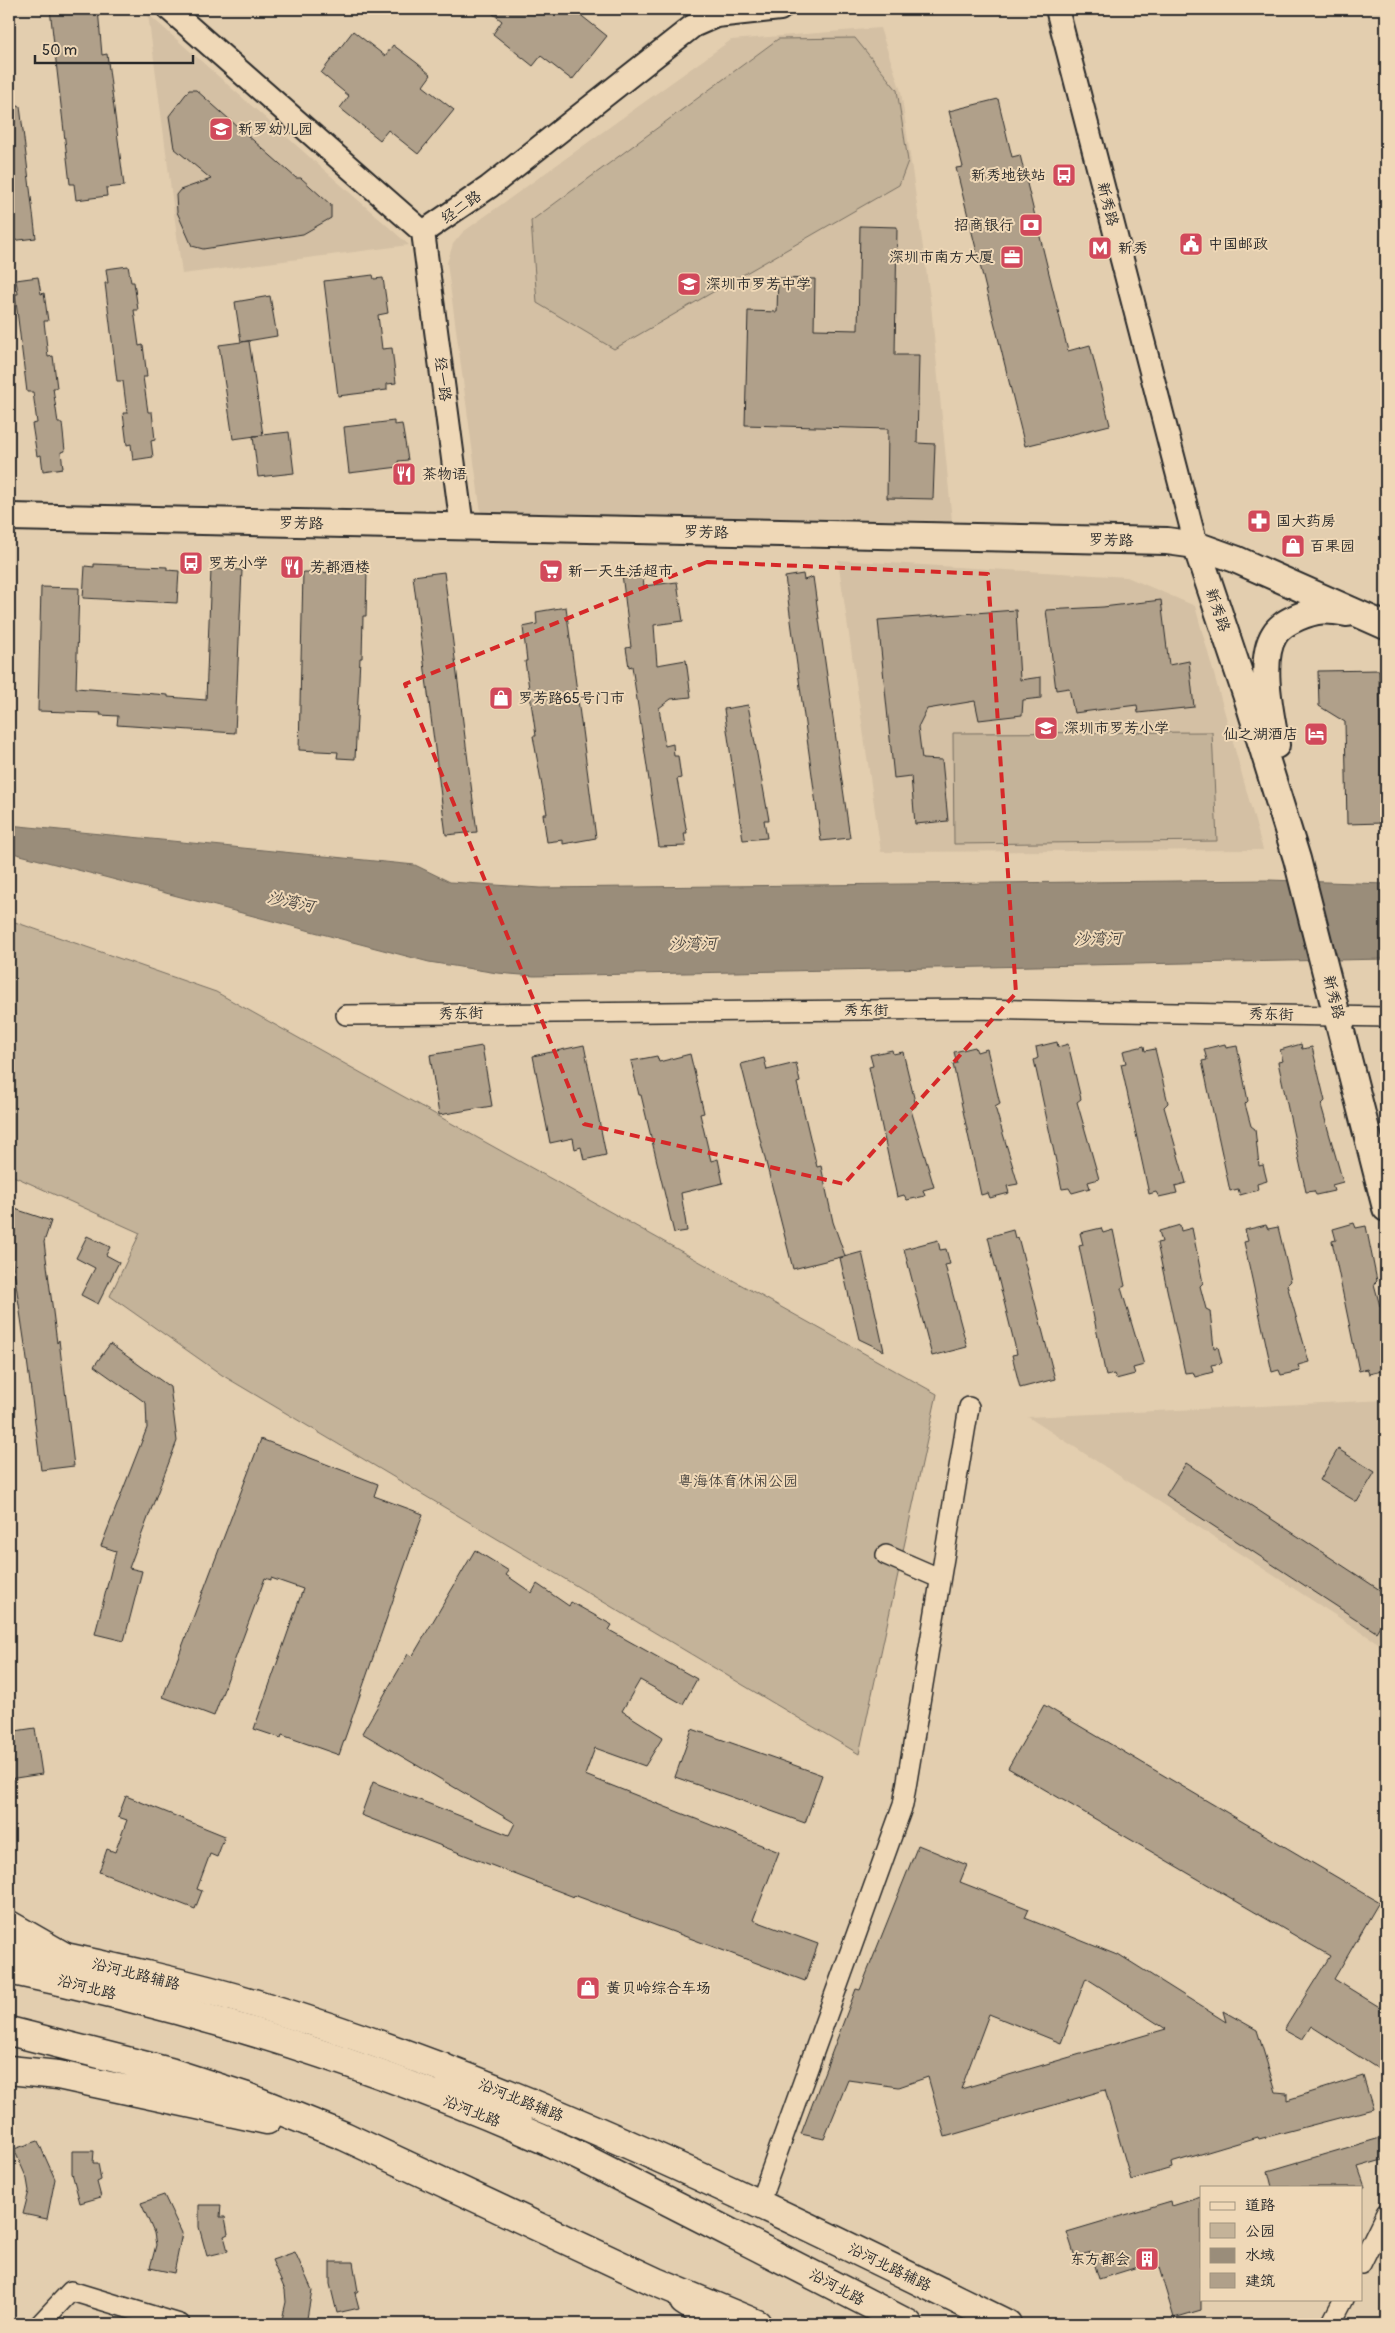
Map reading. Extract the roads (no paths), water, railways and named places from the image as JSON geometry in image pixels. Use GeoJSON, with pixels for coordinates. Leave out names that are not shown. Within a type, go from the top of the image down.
{"type":"FeatureCollection","features":[{"type":"Feature","properties":{"kind":"main road","name":"罗芳路"},"geometry":{"type":"LineString","coordinates":[[9,517],[1138,540],[1196,545],[1244,563],[1378,622]]}},
{"type":"Feature","properties":{"kind":"main road","name":"新秀路"},"geometry":{"type":"LineString","coordinates":[[1196,545],[1248,700],[1294,850],[1339,1015],[1386,1208]]}},
{"type":"Feature","properties":{"kind":"main road"},"geometry":{"type":"LineString","coordinates":[[1294,850],[1268,695],[1266,653],[1274,634],[1286,622],[1325,609],[1378,622]]}},
{"type":"Feature","properties":{"kind":"main road"},"geometry":{"type":"LineString","coordinates":[[9,1925],[63,1956]]}},
{"type":"Feature","properties":{"kind":"main road","name":"沿河北路辅路"},"geometry":{"type":"LineString","coordinates":[[9,1945],[63,1956],[258,2004],[374,2042],[636,2146],[1007,2324]]}},
{"type":"Feature","properties":{"kind":"main road","name":"沿河北路"},"geometry":{"type":"LineString","coordinates":[[9,1970],[78,1984],[249,2030],[385,2076],[539,2138],[908,2324]]}},
{"type":"Feature","properties":{"kind":"main road"},"geometry":{"type":"LineString","coordinates":[[9,2031],[170,2072],[244,2096],[344,2136],[656,2282],[758,2324]]}},
{"type":"Feature","properties":{"kind":"main road"},"geometry":{"type":"LineString","coordinates":[[442,2068],[593,2164]]}},
{"type":"Feature","properties":{"kind":"main road"},"geometry":{"type":"LineString","coordinates":[[9,2070],[58,2075],[344,2136]]}},
{"type":"Feature","properties":{"kind":"main road"},"geometry":{"type":"LineString","coordinates":[[9,2080],[58,2075]]}},
{"type":"Feature","properties":{"kind":"main road"},"geometry":{"type":"LineString","coordinates":[[656,2282],[719,2324]]}},
{"type":"Feature","properties":{"kind":"street"},"geometry":{"type":"LineString","coordinates":[[169,9],[423,232]]}},
{"type":"Feature","properties":{"kind":"street","name":"经二路"},"geometry":{"type":"LineString","coordinates":[[423,232],[496,181],[693,26],[716,16],[780,9]]}},
{"type":"Feature","properties":{"kind":"street","name":"新秀路"},"geometry":{"type":"LineString","coordinates":[[1057,9],[1196,545]]}},
{"type":"Feature","properties":{"kind":"street","name":"经一路"},"geometry":{"type":"LineString","coordinates":[[423,232],[462,527]]}},
{"type":"Feature","properties":{"kind":"street","name":"秀东街"},"geometry":{"type":"LineString","coordinates":[[346,1015],[974,1009],[1386,1017]]}},
{"type":"Feature","properties":{"kind":"street"},"geometry":{"type":"LineString","coordinates":[[759,2204],[903,1805],[939,1578],[970,1407]]}},
{"type":"Feature","properties":{"kind":"street"},"geometry":{"type":"LineString","coordinates":[[886,1555],[939,1578]]}},
{"type":"Feature","properties":{"kind":"street"},"geometry":{"type":"LineString","coordinates":[[1362,2262],[1386,2213]]}},
{"type":"Feature","properties":{"kind":"street"},"geometry":{"type":"LineString","coordinates":[[40,2324],[71,2291],[180,2324]]}},
{"type":"Feature","properties":{"kind":"street"},"geometry":{"type":"LineString","coordinates":[[1332,2324],[1344,2300]]}},
{"type":"Feature","properties":{"kind":"water","name":"沙湾河"},"geometry":{"type":"Polygon","coordinates":[[[9,825],[415,865],[450,882],[540,888],[1268,880],[1386,884],[1386,959],[534,976],[497,973],[429,962],[9,852],[9,825]]]}},
{"type":"Feature","properties":{"kind":"place","name":"新罗幼儿园"},"geometry":{"type":"Point","coordinates":[221,129]}},
{"type":"Feature","properties":{"kind":"place","name":"新秀地铁站"},"geometry":{"type":"Point","coordinates":[1064,175]}},
{"type":"Feature","properties":{"kind":"place","name":"招商银行"},"geometry":{"type":"Point","coordinates":[1031,225]}},
{"type":"Feature","properties":{"kind":"place","name":"中国邮政"},"geometry":{"type":"Point","coordinates":[1191,244]}},
{"type":"Feature","properties":{"kind":"place","name":"新秀"},"geometry":{"type":"Point","coordinates":[1100,248]}},
{"type":"Feature","properties":{"kind":"place","name":"深圳市南方大厦"},"geometry":{"type":"Point","coordinates":[1012,257]}},
{"type":"Feature","properties":{"kind":"place","name":"深圳市罗芳中学"},"geometry":{"type":"Point","coordinates":[689,284]}},
{"type":"Feature","properties":{"kind":"place","name":"茶物语"},"geometry":{"type":"Point","coordinates":[404,474]}},
{"type":"Feature","properties":{"kind":"place","name":"国大药房"},"geometry":{"type":"Point","coordinates":[1259,521]}},
{"type":"Feature","properties":{"kind":"place","name":"百果园"},"geometry":{"type":"Point","coordinates":[1293,546]}},
{"type":"Feature","properties":{"kind":"place","name":"罗芳小学"},"geometry":{"type":"Point","coordinates":[191,563]}},
{"type":"Feature","properties":{"kind":"place","name":"芳都酒楼"},"geometry":{"type":"Point","coordinates":[292,567]}},
{"type":"Feature","properties":{"kind":"place","name":"新一天生活超市"},"geometry":{"type":"Point","coordinates":[551,571]}},
{"type":"Feature","properties":{"kind":"place","name":"罗芳路65号门市"},"geometry":{"type":"Point","coordinates":[501,698]}},
{"type":"Feature","properties":{"kind":"place","name":"深圳市罗芳小学"},"geometry":{"type":"Point","coordinates":[1046,728]}},
{"type":"Feature","properties":{"kind":"place","name":"仙之湖酒店"},"geometry":{"type":"Point","coordinates":[1316,734]}},
{"type":"Feature","properties":{"kind":"place","name":"黄贝岭综合车场"},"geometry":{"type":"Point","coordinates":[588,1988]}},
{"type":"Feature","properties":{"kind":"place","name":"东方都会"},"geometry":{"type":"Point","coordinates":[1147,2259]}},
{"type":"Feature","properties":{"kind":"park label","name":"粤海体育休闲公园"},"geometry":{"type":"Point","coordinates":[738,1481]}}]}
